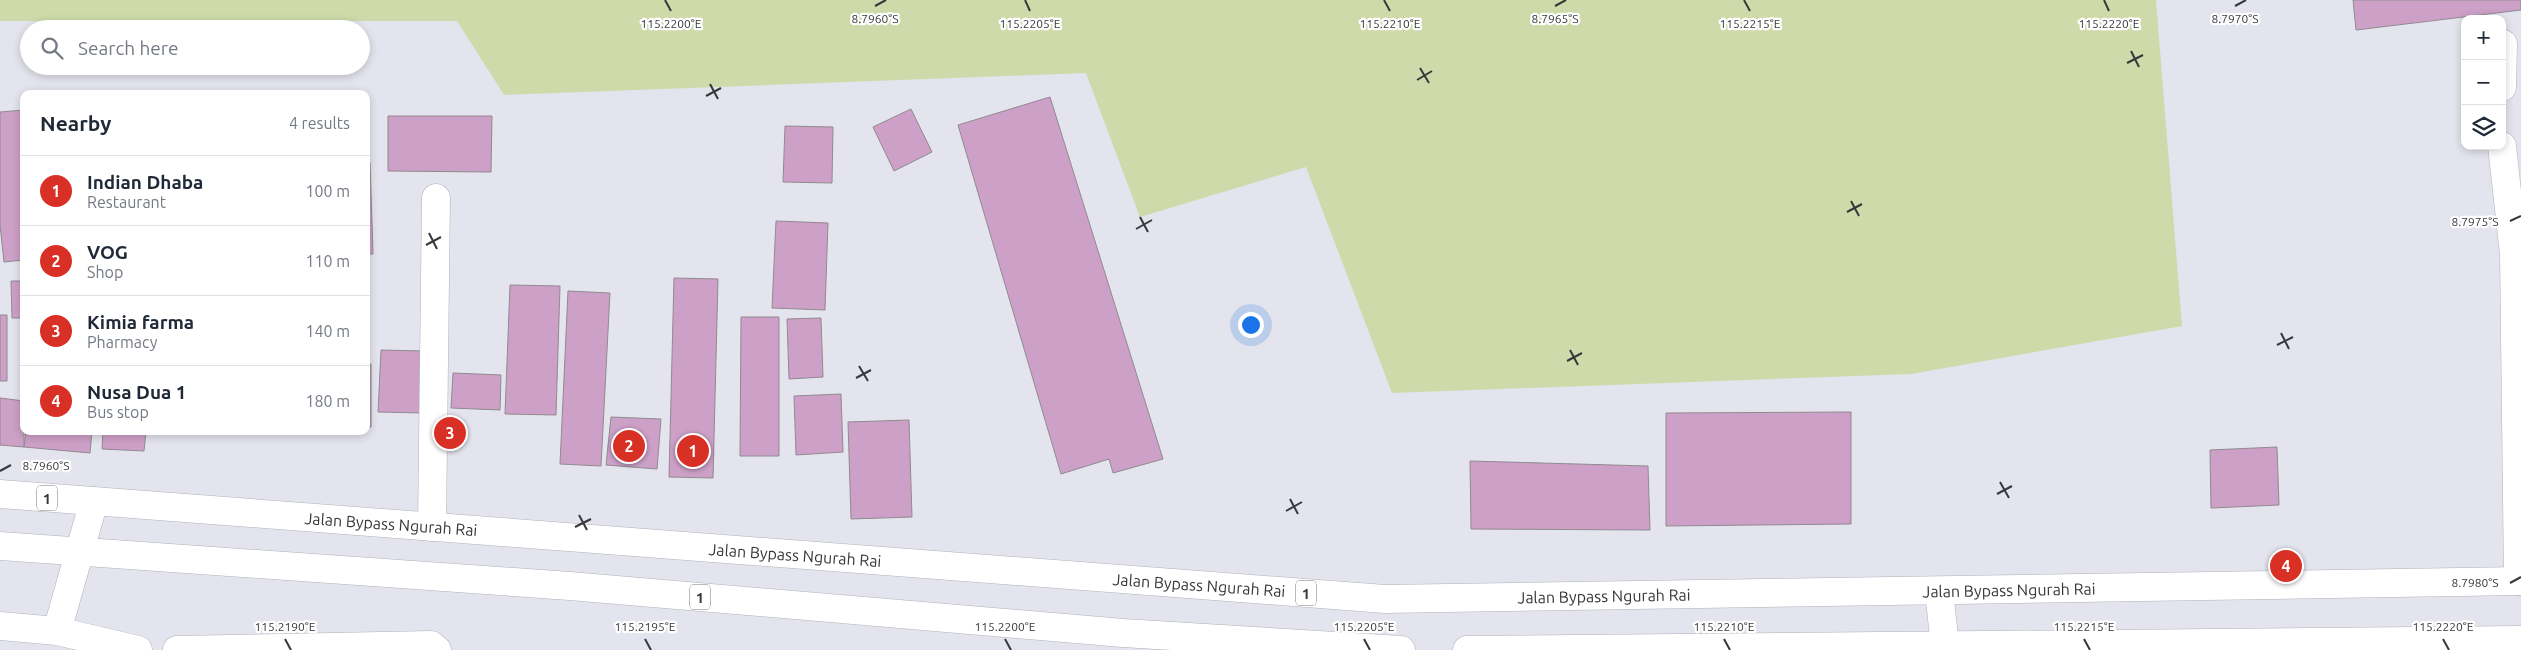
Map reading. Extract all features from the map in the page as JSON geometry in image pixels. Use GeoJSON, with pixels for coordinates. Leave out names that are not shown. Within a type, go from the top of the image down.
{"type":"FeatureCollection","features":[{"type":"Feature","properties":{"kind":"main road"},"geometry":{"type":"LineString","coordinates":[[2502,150],[2514,254],[2520,581]]}},
{"type":"Feature","properties":{"kind":"main road"},"geometry":{"type":"LineString","coordinates":[[432,527],[436,198]]}},
{"type":"Feature","properties":{"kind":"main road","name":"Jalan Bypass Ngurah Rai"},"geometry":{"type":"LineString","coordinates":[[0,494],[1384,598],[2520,581]]}},
{"type":"Feature","properties":{"kind":"main road"},"geometry":{"type":"LineString","coordinates":[[57,631],[94,501]]}},
{"type":"Feature","properties":{"kind":"main road","name":"1"},"geometry":{"type":"LineString","coordinates":[[0,546],[570,586],[1123,641],[1401,650]]}},
{"type":"Feature","properties":{"kind":"main road"},"geometry":{"type":"LineString","coordinates":[[1939,591],[1944,646]]}},
{"type":"Feature","properties":{"kind":"main road"},"geometry":{"type":"LineString","coordinates":[[0,626],[57,631],[138,650]]}},
{"type":"Feature","properties":{"kind":"main road"},"geometry":{"type":"LineString","coordinates":[[1468,650],[2521,640]]}},
{"type":"Feature","properties":{"kind":"main road"},"geometry":{"type":"LineString","coordinates":[[177,650],[431,645],[437,650]]}},
{"type":"Feature","properties":{"kind":"green space"},"geometry":{"type":"Polygon","coordinates":[[[0,0],[2156,0],[2182,326],[1911,374],[1392,393],[1306,167],[1140,217],[1086,73],[504,95],[457,21],[0,21],[0,0]]]}},
{"type":"Feature","properties":{"kind":"building"},"geometry":{"type":"Polygon","coordinates":[[[2353,0],[2521,0],[2521,10],[2480,15],[2461,15],[2461,17],[2356,30],[2353,0]]]}},
{"type":"Feature","properties":{"kind":"building"},"geometry":{"type":"Polygon","coordinates":[[[1050,97],[1163,459],[1113,473],[1109,459],[1061,474],[958,125],[1050,97]]]}},
{"type":"Feature","properties":{"kind":"building"},"geometry":{"type":"Polygon","coordinates":[[[911,109],[932,152],[894,171],[873,127],[911,109]]]}},
{"type":"Feature","properties":{"kind":"building"},"geometry":{"type":"Polygon","coordinates":[[[20,110],[20,260],[4,262],[0,225],[0,112],[20,110]]]}},
{"type":"Feature","properties":{"kind":"building"},"geometry":{"type":"Polygon","coordinates":[[[388,116],[492,116],[491,172],[388,171],[388,116]]]}},
{"type":"Feature","properties":{"kind":"building"},"geometry":{"type":"Polygon","coordinates":[[[785,126],[833,127],[832,183],[783,182],[785,126]]]}},
{"type":"Feature","properties":{"kind":"building"},"geometry":{"type":"Polygon","coordinates":[[[370,162],[373,254],[370,254],[370,162]]]}},
{"type":"Feature","properties":{"kind":"building"},"geometry":{"type":"Polygon","coordinates":[[[776,221],[828,223],[825,310],[772,308],[776,221]]]}},
{"type":"Feature","properties":{"kind":"building"},"geometry":{"type":"Polygon","coordinates":[[[674,278],[718,279],[713,478],[669,477],[674,278]]]}},
{"type":"Feature","properties":{"kind":"building"},"geometry":{"type":"Polygon","coordinates":[[[11,281],[20,281],[20,318],[12,318],[11,281]]]}},
{"type":"Feature","properties":{"kind":"building"},"geometry":{"type":"Polygon","coordinates":[[[510,285],[560,286],[556,415],[505,414],[510,285]]]}},
{"type":"Feature","properties":{"kind":"building"},"geometry":{"type":"Polygon","coordinates":[[[568,291],[610,293],[601,466],[560,464],[568,291]]]}},
{"type":"Feature","properties":{"kind":"building"},"geometry":{"type":"Polygon","coordinates":[[[0,315],[7,315],[7,381],[0,381],[0,315]]]}},
{"type":"Feature","properties":{"kind":"building"},"geometry":{"type":"Polygon","coordinates":[[[741,317],[779,317],[779,456],[740,456],[741,317]]]}},
{"type":"Feature","properties":{"kind":"building"},"geometry":{"type":"Polygon","coordinates":[[[821,318],[823,377],[789,379],[787,319],[821,318]]]}},
{"type":"Feature","properties":{"kind":"building"},"geometry":{"type":"Polygon","coordinates":[[[381,350],[424,351],[421,413],[378,412],[381,350]]]}},
{"type":"Feature","properties":{"kind":"building"},"geometry":{"type":"Polygon","coordinates":[[[370,364],[371,364],[370,427],[370,364]]]}},
{"type":"Feature","properties":{"kind":"building"},"geometry":{"type":"Polygon","coordinates":[[[453,373],[501,375],[500,410],[451,408],[453,373]]]}},
{"type":"Feature","properties":{"kind":"building"},"geometry":{"type":"Polygon","coordinates":[[[841,394],[843,452],[796,455],[794,396],[841,394]]]}},
{"type":"Feature","properties":{"kind":"building"},"geometry":{"type":"Polygon","coordinates":[[[0,398],[20,400],[20,435],[24,435],[24,447],[0,445],[0,398]]]}},
{"type":"Feature","properties":{"kind":"building"},"geometry":{"type":"Polygon","coordinates":[[[1851,412],[1851,524],[1666,526],[1666,413],[1851,412]]]}},
{"type":"Feature","properties":{"kind":"building"},"geometry":{"type":"Polygon","coordinates":[[[611,417],[661,419],[657,469],[606,465],[611,417]]]}},
{"type":"Feature","properties":{"kind":"building"},"geometry":{"type":"Polygon","coordinates":[[[909,420],[912,517],[851,519],[848,422],[909,420]]]}},
{"type":"Feature","properties":{"kind":"building"},"geometry":{"type":"Polygon","coordinates":[[[26,435],[92,435],[90,453],[24,447],[26,435]]]}},
{"type":"Feature","properties":{"kind":"building"},"geometry":{"type":"Polygon","coordinates":[[[103,435],[146,435],[144,451],[102,449],[103,435]]]}},
{"type":"Feature","properties":{"kind":"building"},"geometry":{"type":"Polygon","coordinates":[[[2277,447],[2279,505],[2211,508],[2210,450],[2277,447]]]}},
{"type":"Feature","properties":{"kind":"building"},"geometry":{"type":"Polygon","coordinates":[[[1470,461],[1648,466],[1650,530],[1471,529],[1470,461]]]}},
{"type":"Feature","properties":{"kind":"place","name":"Kimia farma"},"geometry":{"type":"Point","coordinates":[450,433]}},
{"type":"Feature","properties":{"kind":"place","name":"VOG"},"geometry":{"type":"Point","coordinates":[629,446]}},
{"type":"Feature","properties":{"kind":"place","name":"Indian Dhaba"},"geometry":{"type":"Point","coordinates":[693,451]}},
{"type":"Feature","properties":{"kind":"place","name":"Nusa Dua 1"},"geometry":{"type":"Point","coordinates":[2286,566]}}]}
